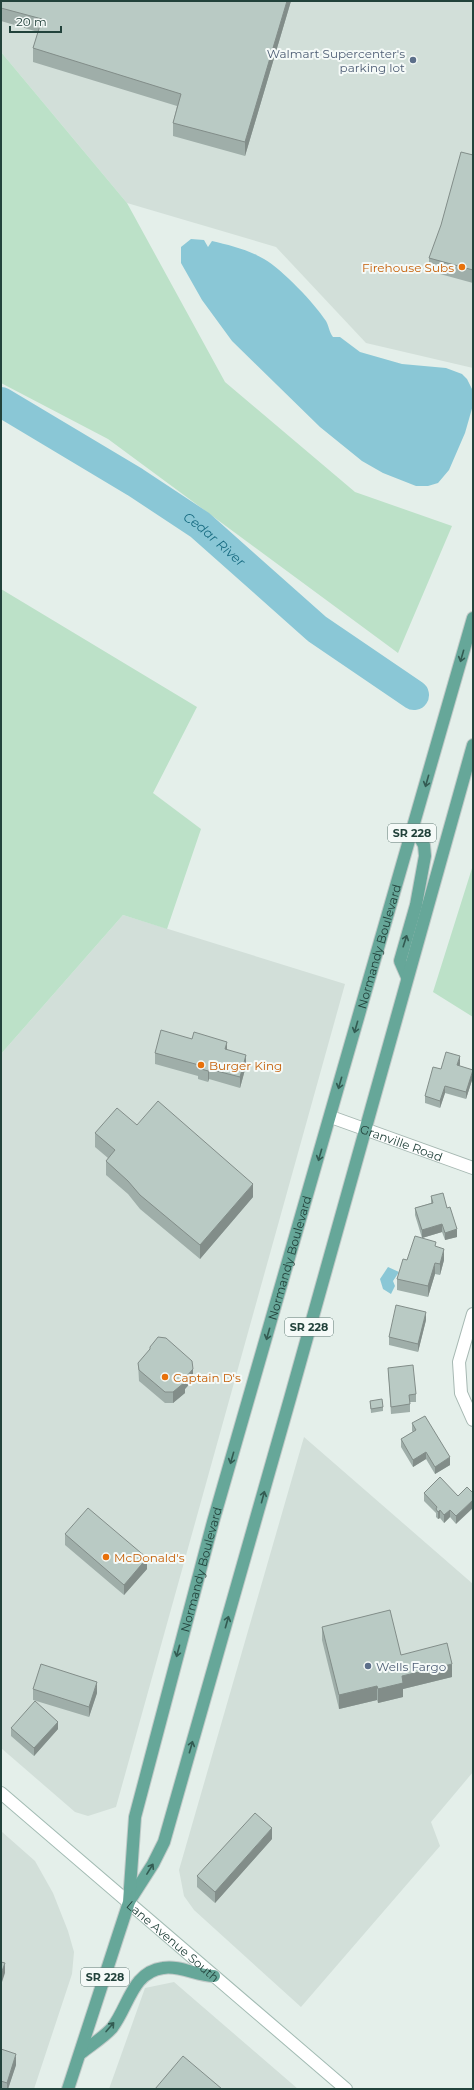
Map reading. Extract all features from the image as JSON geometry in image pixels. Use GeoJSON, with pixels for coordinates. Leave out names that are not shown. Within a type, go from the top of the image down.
{"type":"FeatureCollection","features":[{"type":"Feature","properties":{"kind":"main road","name":"Normandy Boulevard"},"geometry":{"type":"LineString","coordinates":[[68,2089],[129,1902],[135,1817],[213,1522],[473,618]]}},
{"type":"Feature","properties":{"kind":"main road","name":"Normandy Boulevard"},"geometry":{"type":"LineString","coordinates":[[129,1902],[153,1864],[164,1842],[249,1546],[364,1129],[473,745]]}},
{"type":"Feature","properties":{"kind":"main road"},"geometry":{"type":"LineString","coordinates":[[407,977],[400,961],[416,905],[425,856],[424,845],[414,827]]}},
{"type":"Feature","properties":{"kind":"main road","name":"Granville Road"},"geometry":{"type":"LineString","coordinates":[[330,1117],[473,1168]]}},
{"type":"Feature","properties":{"kind":"main road"},"geometry":{"type":"LineString","coordinates":[[473,1314],[459,1362],[461,1393],[473,1420]]}},
{"type":"Feature","properties":{"kind":"main road","name":"Lane Avenue South"},"geometry":{"type":"LineString","coordinates":[[1,1793],[346,2089]]}},
{"type":"Feature","properties":{"kind":"main road"},"geometry":{"type":"LineString","coordinates":[[81,2053],[112,2028],[139,1981],[148,1971],[174,1968],[204,1976],[214,1976]]}},
{"type":"Feature","properties":{"kind":"shaded area"},"geometry":{"type":"Polygon","coordinates":[[[1,1],[473,1],[473,368],[366,343],[276,247],[127,203],[1,52],[1,1]]]}},
{"type":"Feature","properties":{"kind":"shaded area"},"geometry":{"type":"Polygon","coordinates":[[[123,915],[345,984],[116,1807],[88,1816],[75,1812],[1,1748],[1,1054],[123,915]]]}},
{"type":"Feature","properties":{"kind":"shaded area"},"geometry":{"type":"Polygon","coordinates":[[[304,1437],[473,1584],[473,1772],[431,1822],[440,1846],[301,2007],[194,1910],[184,1896],[179,1870],[304,1437]]]}},
{"type":"Feature","properties":{"kind":"shaded area"},"geometry":{"type":"Polygon","coordinates":[[[1,1831],[35,1861],[53,1893],[68,1931],[74,1952],[72,1974],[34,2089],[1,2089],[1,1831]]]}},
{"type":"Feature","properties":{"kind":"shaded area"},"geometry":{"type":"Polygon","coordinates":[[[174,1982],[298,2089],[109,2089],[145,1988],[174,1982]]]}},
{"type":"Feature","properties":{"kind":"green space"},"geometry":{"type":"Polygon","coordinates":[[[1,52],[127,203],[225,382],[355,492],[452,526],[398,653],[108,439],[1,383],[1,52]]]}},
{"type":"Feature","properties":{"kind":"green space"},"geometry":{"type":"Polygon","coordinates":[[[1,589],[197,707],[153,793],[201,829],[167,929],[123,915],[1,1054],[1,589]]]}},
{"type":"Feature","properties":{"kind":"green space"},"geometry":{"type":"Polygon","coordinates":[[[473,865],[473,1017],[433,992],[473,865]]]}},
{"type":"Feature","properties":{"kind":"water"},"geometry":{"type":"Polygon","coordinates":[[[191,239],[204,240],[208,247],[212,241],[239,248],[272,264],[298,287],[314,305],[326,321],[333,337],[340,337],[360,352],[402,364],[446,368],[462,374],[467,379],[472,389],[473,405],[465,433],[449,470],[438,483],[428,486],[416,486],[383,473],[362,461],[320,427],[232,341],[202,300],[181,263],[181,247],[191,239]]]}},
{"type":"Feature","properties":{"kind":"water"},"geometry":{"type":"Polygon","coordinates":[[[388,1267],[399,1272],[393,1281],[395,1286],[391,1294],[383,1289],[380,1279],[388,1267]]]}},
{"type":"Feature","properties":{"kind":"building"},"geometry":{"type":"Polygon","coordinates":[[[1,1],[287,1],[245,142],[173,123],[181,94],[33,48],[42,19],[1,8],[1,1]]]}},
{"type":"Feature","properties":{"kind":"building"},"geometry":{"type":"Polygon","coordinates":[[[461,152],[473,155],[473,270],[429,258],[441,225],[461,152]]]}},
{"type":"Feature","properties":{"kind":"building"},"geometry":{"type":"Polygon","coordinates":[[[161,1030],[192,1039],[194,1032],[227,1042],[225,1049],[246,1055],[240,1077],[209,1069],[208,1071],[198,1068],[199,1065],[155,1053],[161,1030]]]}},
{"type":"Feature","properties":{"kind":"building"},"geometry":{"type":"Polygon","coordinates":[[[446,1052],[460,1056],[457,1065],[473,1070],[466,1092],[445,1086],[440,1101],[425,1096],[433,1067],[441,1069],[446,1052]]]}},
{"type":"Feature","properties":{"kind":"building"},"geometry":{"type":"Polygon","coordinates":[[[158,1101],[253,1184],[200,1245],[140,1195],[128,1181],[106,1161],[115,1150],[95,1133],[117,1108],[137,1125],[158,1101]]]}},
{"type":"Feature","properties":{"kind":"building"},"geometry":{"type":"Polygon","coordinates":[[[443,1193],[447,1208],[450,1207],[457,1229],[445,1233],[442,1224],[422,1230],[415,1208],[433,1203],[431,1196],[443,1193]]]}},
{"type":"Feature","properties":{"kind":"building"},"geometry":{"type":"Polygon","coordinates":[[[415,1236],[436,1242],[435,1246],[444,1249],[440,1264],[435,1263],[428,1286],[397,1279],[403,1259],[407,1260],[415,1236]]]}},
{"type":"Feature","properties":{"kind":"building"},"geometry":{"type":"Polygon","coordinates":[[[396,1305],[426,1312],[418,1344],[389,1337],[396,1305]]]}},
{"type":"Feature","properties":{"kind":"building","name":"Captain D's"},"geometry":{"type":"Polygon","coordinates":[[[158,1337],[166,1338],[192,1361],[193,1369],[184,1379],[185,1382],[173,1392],[165,1392],[139,1370],[138,1363],[158,1337]]]}},
{"type":"Feature","properties":{"kind":"building"},"geometry":{"type":"Polygon","coordinates":[[[413,1365],[416,1394],[409,1395],[410,1404],[391,1407],[388,1368],[413,1365]]]}},
{"type":"Feature","properties":{"kind":"building"},"geometry":{"type":"Polygon","coordinates":[[[382,1399],[383,1407],[371,1409],[370,1401],[382,1399]]]}},
{"type":"Feature","properties":{"kind":"building"},"geometry":{"type":"Polygon","coordinates":[[[425,1416],[450,1457],[435,1467],[426,1452],[413,1460],[401,1439],[416,1430],[412,1423],[425,1416]]]}},
{"type":"Feature","properties":{"kind":"building"},"geometry":{"type":"Polygon","coordinates":[[[440,1477],[458,1496],[467,1487],[473,1493],[473,1500],[456,1516],[450,1510],[444,1515],[440,1510],[438,1512],[436,1509],[437,1507],[424,1493],[440,1477]]]}},
{"type":"Feature","properties":{"kind":"building","name":"McDonald's"},"geometry":{"type":"Polygon","coordinates":[[[88,1508],[147,1558],[124,1585],[65,1534],[88,1508]]]}},
{"type":"Feature","properties":{"kind":"building"},"geometry":{"type":"Polygon","coordinates":[[[390,1610],[401,1655],[447,1643],[452,1664],[402,1676],[403,1683],[378,1689],[377,1686],[339,1695],[322,1627],[390,1610]]]}},
{"type":"Feature","properties":{"kind":"building"},"geometry":{"type":"Polygon","coordinates":[[[41,1664],[97,1682],[89,1707],[33,1689],[41,1664]]]}},
{"type":"Feature","properties":{"kind":"building"},"geometry":{"type":"Polygon","coordinates":[[[35,1701],[58,1722],[34,1748],[11,1728],[35,1701]]]}},
{"type":"Feature","properties":{"kind":"building"},"geometry":{"type":"Polygon","coordinates":[[[255,1813],[272,1828],[215,1892],[197,1876],[255,1813]]]}},
{"type":"Feature","properties":{"kind":"building"},"geometry":{"type":"Polygon","coordinates":[[[1,1962],[5,1963],[1,1974],[1,1962]]]}},
{"type":"Feature","properties":{"kind":"building"},"geometry":{"type":"Polygon","coordinates":[[[1,2049],[16,2054],[7,2083],[1,2081],[1,2049]]]}},
{"type":"Feature","properties":{"kind":"building"},"geometry":{"type":"Polygon","coordinates":[[[183,2056],[222,2089],[155,2089],[183,2056]]]}},
{"type":"Feature","properties":{"kind":"waterway","name":"Cedar River"},"geometry":{"type":"LineString","coordinates":[[1,402],[135,482],[200,525],[317,629],[414,695]]}},
{"type":"Feature","properties":{"kind":"place","name":"Walmart Supercenter's parking lot"},"geometry":{"type":"Point","coordinates":[413,60]}},
{"type":"Feature","properties":{"kind":"place","name":"Firehouse Subs"},"geometry":{"type":"Point","coordinates":[462,267]}},
{"type":"Feature","properties":{"kind":"place","name":"Burger King"},"geometry":{"type":"Point","coordinates":[201,1065]}},
{"type":"Feature","properties":{"kind":"place","name":"Captain D's"},"geometry":{"type":"Point","coordinates":[165,1377]}},
{"type":"Feature","properties":{"kind":"place","name":"McDonald's"},"geometry":{"type":"Point","coordinates":[106,1557]}},
{"type":"Feature","properties":{"kind":"place","name":"Wells Fargo"},"geometry":{"type":"Point","coordinates":[368,1666]}}]}
